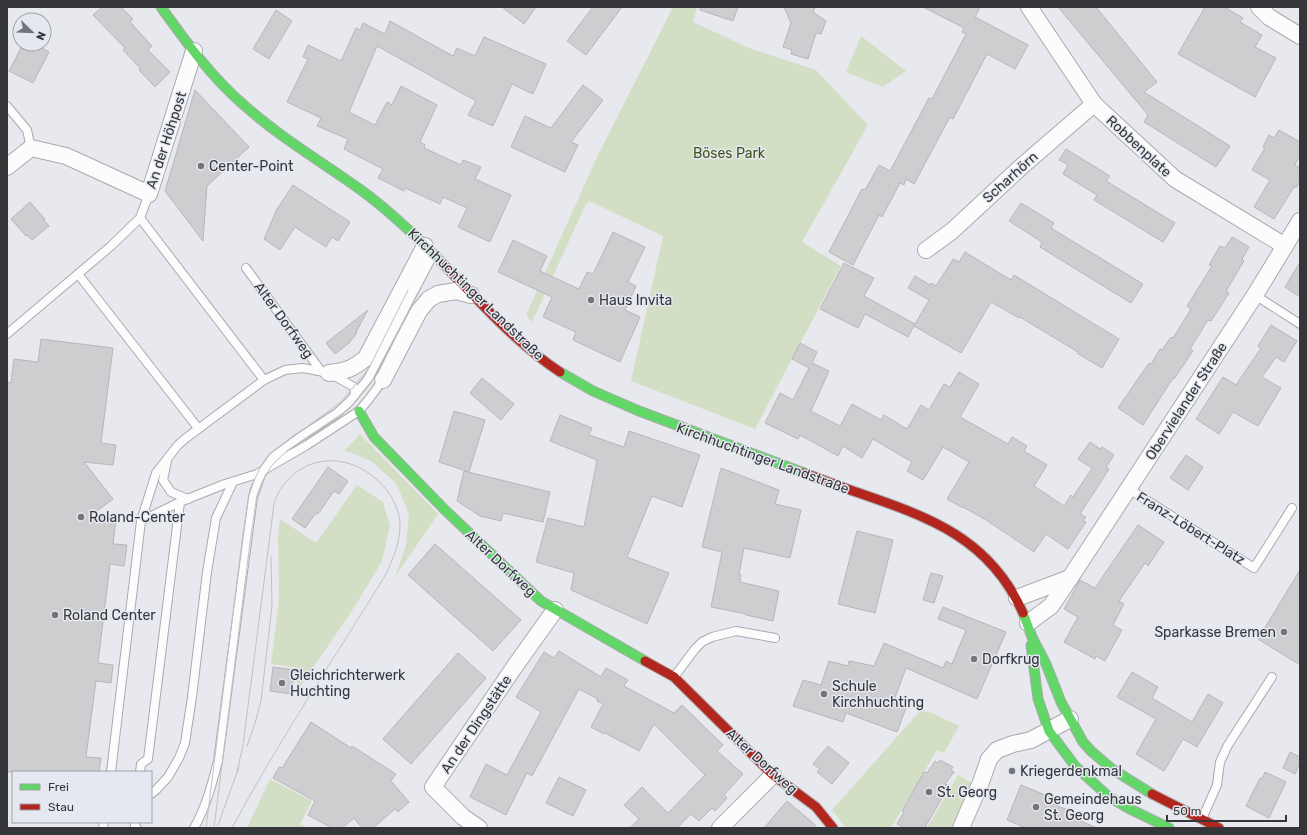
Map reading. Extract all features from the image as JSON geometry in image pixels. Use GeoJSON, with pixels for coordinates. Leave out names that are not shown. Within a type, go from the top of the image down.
{"type":"FeatureCollection","features":[{"type":"Feature","properties":{"kind":"main road","name":"Kirchhuchtinger Landstraße"},"geometry":{"type":"LineString","coordinates":[[161,7],[194,51],[221,83],[243,105],[292,143],[378,203],[406,227],[471,295],[519,341],[558,372],[590,389],[644,414],[916,515],[951,531],[972,546],[989,561],[1004,578],[1017,598],[1048,667],[1060,701],[1084,745],[1110,768],[1141,788],[1219,828]]}},
{"type":"Feature","properties":{"kind":"main road","name":"Alter Dorfweg"},"geometry":{"type":"LineString","coordinates":[[359,411],[374,437],[445,510],[542,601],[555,610],[674,677],[773,775],[816,808],[833,828]]}},
{"type":"Feature","properties":{"kind":"main road","name":"Kirchhuchtinger Landstraße"},"geometry":{"type":"LineString","coordinates":[[1029,627],[1038,699],[1049,731],[1075,766],[1110,797],[1130,809],[1169,828]]}},
{"type":"Feature","properties":{"kind":"street","name":"Robbenplate"},"geometry":{"type":"LineString","coordinates":[[1029,7],[1094,104],[1175,179],[1285,246]]}},
{"type":"Feature","properties":{"kind":"street"},"geometry":{"type":"LineString","coordinates":[[1259,7],[1269,17],[1300,36]]}},
{"type":"Feature","properties":{"kind":"street","name":"An der Höhpost"},"geometry":{"type":"LineString","coordinates":[[31,148],[66,156],[149,194],[194,51]]}},
{"type":"Feature","properties":{"kind":"street","name":"Scharhörn"},"geometry":{"type":"LineString","coordinates":[[926,250],[952,230],[1022,166],[1094,104]]}},
{"type":"Feature","properties":{"kind":"street"},"geometry":{"type":"LineString","coordinates":[[7,167],[31,148]]}},
{"type":"Feature","properties":{"kind":"street","name":"Obervielander Straße"},"geometry":{"type":"LineString","coordinates":[[1029,627],[1050,606],[1070,578],[1255,295],[1300,221]]}},
{"type":"Feature","properties":{"kind":"street"},"geometry":{"type":"LineString","coordinates":[[325,372],[344,372],[366,358],[429,250]]}},
{"type":"Feature","properties":{"kind":"street"},"geometry":{"type":"LineString","coordinates":[[383,380],[419,311],[429,298],[438,294],[456,291],[471,295]]}},
{"type":"Feature","properties":{"kind":"street"},"geometry":{"type":"LineString","coordinates":[[1017,598],[1070,578]]}},
{"type":"Feature","properties":{"kind":"street","name":"An der Dingstätte"},"geometry":{"type":"LineString","coordinates":[[479,828],[463,817],[433,787],[555,610]]}},
{"type":"Feature","properties":{"kind":"street"},"geometry":{"type":"LineString","coordinates":[[962,828],[989,759],[997,750],[1013,744],[1031,740],[1070,719]]}},
{"type":"Feature","properties":{"kind":"street"},"geometry":{"type":"LineString","coordinates":[[720,828],[773,775]]}},
{"type":"Feature","properties":{"kind":"lane"},"geometry":{"type":"LineString","coordinates":[[7,106],[27,130],[31,148]]}},
{"type":"Feature","properties":{"kind":"lane"},"geometry":{"type":"LineString","coordinates":[[7,334],[111,246],[140,218],[149,194]]}},
{"type":"Feature","properties":{"kind":"lane"},"geometry":{"type":"LineString","coordinates":[[140,218],[264,380]]}},
{"type":"Feature","properties":{"kind":"lane"},"geometry":{"type":"LineString","coordinates":[[194,828],[207,799],[218,760],[253,497],[261,474],[273,457],[297,439],[337,413],[350,402],[368,380],[429,250]]}},
{"type":"Feature","properties":{"kind":"lane","name":"Alter Dorfweg"},"geometry":{"type":"LineString","coordinates":[[246,268],[325,372]]}},
{"type":"Feature","properties":{"kind":"lane"},"geometry":{"type":"LineString","coordinates":[[78,274],[198,428]]}},
{"type":"Feature","properties":{"kind":"lane"},"geometry":{"type":"LineString","coordinates":[[1255,295],[1300,324]]}},
{"type":"Feature","properties":{"kind":"lane"},"geometry":{"type":"LineString","coordinates":[[111,771],[141,521],[156,473],[178,445],[198,428],[264,380],[285,370],[303,368],[325,372],[354,387],[355,395]]}},
{"type":"Feature","properties":{"kind":"lane"},"geometry":{"type":"LineString","coordinates":[[141,521],[184,501],[257,474],[307,445],[359,411],[383,380]]}},
{"type":"Feature","properties":{"kind":"lane"},"geometry":{"type":"LineString","coordinates":[[167,459],[163,480],[171,492],[184,501]]}},
{"type":"Feature","properties":{"kind":"lane"},"geometry":{"type":"LineString","coordinates":[[152,793],[168,777],[179,758],[185,743],[216,518],[233,482]]}},
{"type":"Feature","properties":{"kind":"lane","name":"Franz-Löbert-Platz"},"geometry":{"type":"LineString","coordinates":[[1129,489],[1254,568],[1292,508]]}},
{"type":"Feature","properties":{"kind":"lane"},"geometry":{"type":"LineString","coordinates":[[141,768],[148,760],[184,501]]}},
{"type":"Feature","properties":{"kind":"lane"},"geometry":{"type":"LineString","coordinates":[[674,677],[695,649],[702,642],[712,637],[736,631],[775,638]]}},
{"type":"Feature","properties":{"kind":"lane"},"geometry":{"type":"LineString","coordinates":[[1202,819],[1217,786],[1220,762],[1228,745],[1272,677]]}},
{"type":"Feature","properties":{"kind":"green space","name":"Böses Park"},"geometry":{"type":"Polygon","coordinates":[[[673,7],[697,7],[693,22],[749,48],[816,70],[868,125],[802,242],[841,266],[755,429],[631,381],[663,236],[589,201],[585,206],[532,322],[526,315],[596,159],[673,7]]]}},
{"type":"Feature","properties":{"kind":"green space"},"geometry":{"type":"Polygon","coordinates":[[[861,36],[906,71],[883,87],[846,72],[861,36]]]}},
{"type":"Feature","properties":{"kind":"green space"},"geometry":{"type":"Polygon","coordinates":[[[360,434],[438,514],[395,577],[406,545],[409,514],[396,483],[371,461],[344,451],[360,434]]]}},
{"type":"Feature","properties":{"kind":"green space"},"geometry":{"type":"Polygon","coordinates":[[[357,485],[383,502],[390,526],[382,561],[354,608],[297,691],[297,668],[271,664],[279,597],[278,536],[280,519],[316,543],[357,485]]]}},
{"type":"Feature","properties":{"kind":"green space"},"geometry":{"type":"Polygon","coordinates":[[[920,711],[930,712],[959,726],[944,753],[937,750],[891,828],[846,828],[832,810],[920,711]]]}},
{"type":"Feature","properties":{"kind":"green space"},"geometry":{"type":"Polygon","coordinates":[[[958,775],[973,784],[958,821],[953,828],[927,828],[958,775]]]}},
{"type":"Feature","properties":{"kind":"green space"},"geometry":{"type":"Polygon","coordinates":[[[270,779],[312,801],[300,824],[308,828],[247,828],[270,779]]]}},
{"type":"Feature","properties":{"kind":"building"},"geometry":{"type":"Polygon","coordinates":[[[102,7],[121,7],[133,19],[130,22],[152,46],[148,50],[170,72],[155,87],[123,50],[125,48],[93,15],[102,7]]]}},
{"type":"Feature","properties":{"kind":"building"},"geometry":{"type":"Polygon","coordinates":[[[502,7],[536,7],[524,24],[502,7]]]}},
{"type":"Feature","properties":{"kind":"building"},"geometry":{"type":"Polygon","coordinates":[[[593,7],[622,7],[586,55],[567,41],[593,7]]]}},
{"type":"Feature","properties":{"kind":"building"},"geometry":{"type":"Polygon","coordinates":[[[700,7],[738,7],[733,21],[700,10],[700,7]]]}},
{"type":"Feature","properties":{"kind":"building"},"geometry":{"type":"Polygon","coordinates":[[[784,7],[815,7],[813,12],[826,21],[821,34],[816,33],[808,59],[791,54],[792,50],[783,47],[791,23],[784,7]]]}},
{"type":"Feature","properties":{"kind":"building"},"geometry":{"type":"Polygon","coordinates":[[[923,7],[980,7],[975,17],[1028,45],[1015,69],[987,54],[953,119],[950,117],[914,184],[906,179],[904,185],[900,183],[882,217],[879,215],[853,265],[829,252],[862,189],[865,190],[879,165],[890,171],[929,98],[932,99],[966,34],[962,32],[964,28],[923,7]]]}},
{"type":"Feature","properties":{"kind":"building"},"geometry":{"type":"Polygon","coordinates":[[[1058,7],[1096,7],[1157,82],[1144,92],[1230,146],[1216,167],[1144,122],[1148,115],[1058,7]]]}},
{"type":"Feature","properties":{"kind":"building"},"geometry":{"type":"Polygon","coordinates":[[[1205,7],[1224,7],[1243,18],[1240,22],[1262,35],[1255,47],[1276,58],[1255,97],[1178,54],[1205,7]]]}},
{"type":"Feature","properties":{"kind":"building"},"geometry":{"type":"Polygon","coordinates":[[[276,10],[292,21],[269,59],[253,49],[276,10]]]}},
{"type":"Feature","properties":{"kind":"building"},"geometry":{"type":"Polygon","coordinates":[[[390,21],[453,56],[457,48],[475,56],[484,37],[546,64],[533,94],[512,84],[493,126],[468,115],[476,101],[377,46],[349,112],[375,125],[387,102],[392,105],[401,86],[437,105],[420,142],[425,145],[424,148],[461,165],[463,160],[481,167],[475,179],[511,195],[490,242],[458,227],[467,208],[443,197],[440,204],[405,188],[404,191],[378,178],[383,169],[344,149],[348,139],[317,126],[321,118],[287,102],[308,59],[303,57],[308,45],[341,61],[356,28],[360,30],[363,23],[385,34],[390,21]]]}},
{"type":"Feature","properties":{"kind":"building"},"geometry":{"type":"Polygon","coordinates":[[[19,52],[49,52],[33,83],[9,71],[19,52]]]}},
{"type":"Feature","properties":{"kind":"building"},"geometry":{"type":"Polygon","coordinates":[[[583,85],[603,100],[571,142],[578,145],[565,172],[511,147],[525,116],[551,128],[583,85]]]}},
{"type":"Feature","properties":{"kind":"building","name":"Center-Point"},"geometry":{"type":"Polygon","coordinates":[[[195,90],[249,147],[207,186],[203,241],[165,191],[195,90]]]}},
{"type":"Feature","properties":{"kind":"building"},"geometry":{"type":"Polygon","coordinates":[[[1279,130],[1300,142],[1300,155],[1295,165],[1300,168],[1300,181],[1296,188],[1294,187],[1274,219],[1254,207],[1270,180],[1252,170],[1265,148],[1263,147],[1269,135],[1274,138],[1279,130]]]}},
{"type":"Feature","properties":{"kind":"building"},"geometry":{"type":"Polygon","coordinates":[[[1066,149],[1110,176],[1106,181],[1175,223],[1163,242],[1094,200],[1097,195],[1063,174],[1068,165],[1059,160],[1066,149]]]}},
{"type":"Feature","properties":{"kind":"building"},"geometry":{"type":"Polygon","coordinates":[[[293,185],[350,222],[338,241],[332,237],[326,247],[295,227],[280,250],[264,239],[277,209],[293,185]]]}},
{"type":"Feature","properties":{"kind":"building"},"geometry":{"type":"Polygon","coordinates":[[[30,202],[45,219],[44,220],[49,226],[32,240],[27,235],[26,236],[11,219],[30,202]]]}},
{"type":"Feature","properties":{"kind":"building"},"geometry":{"type":"Polygon","coordinates":[[[1021,203],[1054,223],[1051,228],[1143,284],[1131,303],[1040,247],[1042,242],[1009,221],[1021,203]]]}},
{"type":"Feature","properties":{"kind":"building","name":"Haus Invita"},"geometry":{"type":"Polygon","coordinates":[[[613,232],[645,247],[628,282],[636,286],[625,310],[640,317],[620,362],[573,340],[576,332],[543,317],[552,297],[498,272],[513,240],[547,256],[540,271],[579,289],[587,272],[593,274],[613,232]]]}},
{"type":"Feature","properties":{"kind":"building"},"geometry":{"type":"Polygon","coordinates":[[[1232,237],[1249,247],[1242,259],[1244,261],[1226,291],[1229,293],[1211,321],[1208,320],[1190,349],[1193,351],[1174,379],[1173,378],[1143,425],[1118,408],[1149,363],[1151,364],[1160,349],[1162,350],[1171,337],[1173,338],[1191,309],[1187,306],[1212,266],[1209,265],[1220,246],[1225,248],[1232,237]]]}},
{"type":"Feature","properties":{"kind":"building"},"geometry":{"type":"Polygon","coordinates":[[[965,252],[1011,280],[1014,275],[1119,339],[1102,368],[1020,317],[1019,318],[991,302],[961,353],[914,326],[929,300],[908,288],[915,276],[930,285],[932,283],[936,286],[953,259],[959,262],[965,252]]]}},
{"type":"Feature","properties":{"kind":"building"},"geometry":{"type":"Polygon","coordinates":[[[1300,262],[1300,297],[1285,287],[1300,262]]]}},
{"type":"Feature","properties":{"kind":"building"},"geometry":{"type":"Polygon","coordinates":[[[844,263],[874,278],[864,296],[915,324],[908,337],[865,314],[858,328],[820,309],[844,263]]]}},
{"type":"Feature","properties":{"kind":"building"},"geometry":{"type":"Polygon","coordinates":[[[368,310],[356,332],[357,333],[349,343],[335,354],[326,343],[368,310]]]}},
{"type":"Feature","properties":{"kind":"building"},"geometry":{"type":"Polygon","coordinates":[[[1271,325],[1297,341],[1284,362],[1276,357],[1262,377],[1281,388],[1258,426],[1233,412],[1219,434],[1196,419],[1223,377],[1236,385],[1261,348],[1258,346],[1271,325]]]}},
{"type":"Feature","properties":{"kind":"building","name":"Roland Center"},"geometry":{"type":"Polygon","coordinates":[[[41,339],[113,348],[101,443],[116,445],[113,465],[84,462],[113,499],[90,516],[116,519],[113,544],[127,545],[124,566],[110,564],[98,663],[113,665],[111,683],[96,681],[86,757],[101,758],[99,771],[7,772],[7,382],[11,383],[14,359],[38,362],[41,339]]]}},
{"type":"Feature","properties":{"kind":"building"},"geometry":{"type":"Polygon","coordinates":[[[800,343],[817,352],[812,363],[829,371],[811,411],[840,426],[852,404],[881,420],[884,415],[907,429],[921,405],[929,410],[944,384],[950,387],[959,372],[979,384],[960,417],[1008,444],[1012,437],[1027,446],[1024,451],[1047,465],[1034,486],[1064,506],[1071,495],[1073,497],[1092,468],[1078,459],[1090,442],[1100,449],[1102,447],[1114,455],[1106,467],[1109,469],[1080,514],[1086,517],[1083,521],[1086,522],[1068,549],[1046,534],[1034,552],[986,520],[947,499],[969,462],[943,447],[923,480],[907,471],[912,462],[873,439],[862,458],[843,446],[838,456],[800,435],[798,439],[765,423],[780,393],[793,400],[809,368],[792,359],[800,343]]]}},
{"type":"Feature","properties":{"kind":"building"},"geometry":{"type":"Polygon","coordinates":[[[482,378],[514,404],[501,420],[470,393],[482,378]]]}},
{"type":"Feature","properties":{"kind":"building"},"geometry":{"type":"Polygon","coordinates":[[[454,411],[485,420],[469,472],[439,462],[454,411]]]}},
{"type":"Feature","properties":{"kind":"building"},"geometry":{"type":"Polygon","coordinates":[[[560,415],[592,428],[589,435],[624,447],[629,431],[700,455],[682,507],[652,496],[627,557],[669,573],[647,624],[571,590],[574,573],[536,562],[548,518],[584,527],[597,460],[550,441],[560,415]]]}},
{"type":"Feature","properties":{"kind":"building"},"geometry":{"type":"Polygon","coordinates":[[[1186,455],[1203,467],[1188,490],[1170,478],[1186,455]]]}},
{"type":"Feature","properties":{"kind":"building"},"geometry":{"type":"Polygon","coordinates":[[[328,467],[348,481],[339,494],[334,491],[318,514],[316,513],[305,528],[292,519],[328,467]]]}},
{"type":"Feature","properties":{"kind":"building"},"geometry":{"type":"Polygon","coordinates":[[[721,468],[779,490],[775,504],[801,510],[790,558],[744,548],[739,574],[741,575],[740,582],[779,591],[773,621],[711,607],[722,552],[702,547],[721,468]]]}},
{"type":"Feature","properties":{"kind":"building"},"geometry":{"type":"Polygon","coordinates":[[[464,471],[550,492],[543,522],[503,513],[501,521],[480,516],[457,501],[464,471]]]}},
{"type":"Feature","properties":{"kind":"building"},"geometry":{"type":"Polygon","coordinates":[[[1138,525],[1164,542],[1148,566],[1145,563],[1119,601],[1124,604],[1113,625],[1122,630],[1105,661],[1096,656],[1095,659],[1064,642],[1078,617],[1064,609],[1080,580],[1095,588],[1138,525]]]}},
{"type":"Feature","properties":{"kind":"building"},"geometry":{"type":"Polygon","coordinates":[[[857,531],[893,540],[875,613],[838,604],[857,531]]]}},
{"type":"Feature","properties":{"kind":"building"},"geometry":{"type":"Polygon","coordinates":[[[435,544],[521,620],[493,651],[408,575],[435,544]]]}},
{"type":"Feature","properties":{"kind":"building"},"geometry":{"type":"Polygon","coordinates":[[[1300,570],[1300,665],[1258,639],[1300,570]]]}},
{"type":"Feature","properties":{"kind":"building"},"geometry":{"type":"Polygon","coordinates":[[[931,573],[943,576],[934,603],[923,600],[931,573]]]}},
{"type":"Feature","properties":{"kind":"building"},"geometry":{"type":"Polygon","coordinates":[[[943,607],[1006,632],[977,699],[906,668],[893,703],[906,708],[897,732],[846,713],[843,722],[793,706],[803,680],[821,685],[829,661],[848,666],[849,661],[874,666],[884,643],[943,668],[946,661],[952,664],[966,630],[938,619],[943,607]]]}},
{"type":"Feature","properties":{"kind":"building"},"geometry":{"type":"Polygon","coordinates":[[[559,651],[601,677],[606,668],[628,680],[624,686],[674,713],[682,705],[723,745],[717,751],[743,774],[724,795],[727,798],[715,811],[712,808],[699,821],[691,814],[677,828],[630,828],[639,819],[624,805],[642,787],[668,813],[705,775],[654,724],[639,751],[591,727],[603,704],[597,701],[598,699],[579,689],[532,776],[527,773],[506,815],[470,797],[486,764],[507,775],[541,712],[516,697],[544,652],[554,658],[559,651]]]}},
{"type":"Feature","properties":{"kind":"building"},"geometry":{"type":"Polygon","coordinates":[[[458,653],[486,678],[411,764],[383,739],[458,653]]]}},
{"type":"Feature","properties":{"kind":"building","name":"Gleichrichterwerk Huchting"},"geometry":{"type":"Polygon","coordinates":[[[273,667],[295,670],[291,694],[270,691],[273,667]]]}},
{"type":"Feature","properties":{"kind":"building"},"geometry":{"type":"Polygon","coordinates":[[[1132,672],[1158,687],[1152,698],[1192,722],[1208,694],[1223,703],[1197,747],[1183,739],[1164,771],[1136,754],[1156,719],[1117,697],[1132,672]]]}},
{"type":"Feature","properties":{"kind":"building"},"geometry":{"type":"Polygon","coordinates":[[[311,722],[351,748],[352,746],[396,774],[391,781],[409,802],[398,812],[395,809],[373,828],[362,828],[354,818],[342,828],[332,828],[308,815],[315,801],[273,778],[279,767],[282,768],[311,722]]]}},
{"type":"Feature","properties":{"kind":"building"},"geometry":{"type":"Polygon","coordinates":[[[828,746],[849,763],[832,784],[817,772],[820,769],[813,764],[828,746]]]}},
{"type":"Feature","properties":{"kind":"building"},"geometry":{"type":"Polygon","coordinates":[[[1290,752],[1300,757],[1300,763],[1295,774],[1283,768],[1290,752]]]}},
{"type":"Feature","properties":{"kind":"building","name":"St. Georg"},"geometry":{"type":"Polygon","coordinates":[[[940,760],[953,767],[951,770],[954,772],[945,784],[949,786],[925,828],[905,828],[897,824],[904,812],[902,811],[924,772],[927,773],[935,761],[938,763],[940,760]]]}},
{"type":"Feature","properties":{"kind":"building"},"geometry":{"type":"Polygon","coordinates":[[[1265,772],[1286,782],[1269,818],[1246,806],[1260,778],[1262,779],[1265,772]]]}},
{"type":"Feature","properties":{"kind":"building"},"geometry":{"type":"Polygon","coordinates":[[[559,777],[586,790],[573,816],[546,803],[559,777]]]}},
{"type":"Feature","properties":{"kind":"building","name":"Gemeindehaus St. Georg"},"geometry":{"type":"Polygon","coordinates":[[[1021,785],[1050,797],[1048,802],[1073,812],[1071,817],[1097,828],[1026,828],[1007,820],[1021,785]]]}},
{"type":"Feature","properties":{"kind":"building"},"geometry":{"type":"Polygon","coordinates":[[[787,801],[812,822],[817,828],[764,828],[787,801]]]}},
{"type":"Feature","properties":{"kind":"tram line"},"geometry":{"type":"LineString","coordinates":[[206,828],[250,489],[261,466],[270,454],[341,402],[369,368],[408,290]]}},
{"type":"Feature","properties":{"kind":"tram line"},"geometry":{"type":"LineString","coordinates":[[214,828],[257,495],[263,480],[272,465],[288,450],[349,409],[378,373],[417,294]]}},
{"type":"Feature","properties":{"kind":"tram line"},"geometry":{"type":"LineString","coordinates":[[232,828],[288,731],[386,574],[395,553],[399,538],[400,523],[393,500],[387,490],[375,478],[351,464],[338,461],[324,461],[312,464],[300,470],[289,478],[280,490],[274,504],[243,745],[237,772]]}},
{"type":"Feature","properties":{"kind":"tram line"},"geometry":{"type":"LineString","coordinates":[[247,746],[261,701],[272,606],[271,557]]}},
{"type":"Feature","properties":{"kind":"tram line"},"geometry":{"type":"LineString","coordinates":[[218,825],[239,767]]}},
{"type":"Feature","properties":{"kind":"traffic: fast"},"geometry":{"type":"LineString","coordinates":[[161,7],[200,59],[221,84],[233,95],[273,129],[372,198],[404,226],[444,265]]}},
{"type":"Feature","properties":{"kind":"traffic: fast"},"geometry":{"type":"LineString","coordinates":[[560,372],[593,391],[639,411],[804,473]]}},
{"type":"Feature","properties":{"kind":"traffic: fast"},"geometry":{"type":"LineString","coordinates":[[359,411],[374,437],[445,510],[541,601],[645,661]]}},
{"type":"Feature","properties":{"kind":"traffic: fast"},"geometry":{"type":"LineString","coordinates":[[1023,613],[1061,702],[1083,742],[1112,769],[1152,794]]}},
{"type":"Feature","properties":{"kind":"traffic: fast"},"geometry":{"type":"LineString","coordinates":[[1031,645],[1038,699],[1049,731],[1075,766],[1109,797],[1169,828]]}},
{"type":"Feature","properties":{"kind":"traffic: jam"},"geometry":{"type":"LineString","coordinates":[[444,265],[485,308],[514,335],[544,361],[560,372]]}},
{"type":"Feature","properties":{"kind":"traffic: jam"},"geometry":{"type":"LineString","coordinates":[[804,473],[908,511],[932,521],[954,534],[975,548],[993,566],[1009,587],[1023,613]]}},
{"type":"Feature","properties":{"kind":"traffic: jam"},"geometry":{"type":"LineString","coordinates":[[645,661],[674,677],[773,775],[816,807],[833,828]]}},
{"type":"Feature","properties":{"kind":"traffic: jam"},"geometry":{"type":"LineString","coordinates":[[1152,794],[1219,828]]}},
{"type":"Feature","properties":{"kind":"place","name":"Center-Point"},"geometry":{"type":"Point","coordinates":[201,166]}},
{"type":"Feature","properties":{"kind":"place","name":"Haus Invita"},"geometry":{"type":"Point","coordinates":[591,300]}},
{"type":"Feature","properties":{"kind":"place","name":"Roland-Center"},"geometry":{"type":"Point","coordinates":[81,517]}},
{"type":"Feature","properties":{"kind":"place","name":"Roland Center"},"geometry":{"type":"Point","coordinates":[55,615]}},
{"type":"Feature","properties":{"kind":"place","name":"Sparkasse Bremen"},"geometry":{"type":"Point","coordinates":[1284,632]}},
{"type":"Feature","properties":{"kind":"place","name":"Dorfkrug"},"geometry":{"type":"Point","coordinates":[974,659]}},
{"type":"Feature","properties":{"kind":"place","name":"Gleichrichterwerk Huchting"},"geometry":{"type":"Point","coordinates":[282,683]}},
{"type":"Feature","properties":{"kind":"place","name":"Schule Kirchhuchting"},"geometry":{"type":"Point","coordinates":[824,694]}},
{"type":"Feature","properties":{"kind":"place","name":"Kriegerdenkmal"},"geometry":{"type":"Point","coordinates":[1012,771]}},
{"type":"Feature","properties":{"kind":"place","name":"St. Georg"},"geometry":{"type":"Point","coordinates":[929,792]}},
{"type":"Feature","properties":{"kind":"place","name":"Gemeindehaus St. Georg"},"geometry":{"type":"Point","coordinates":[1036,807]}}]}
